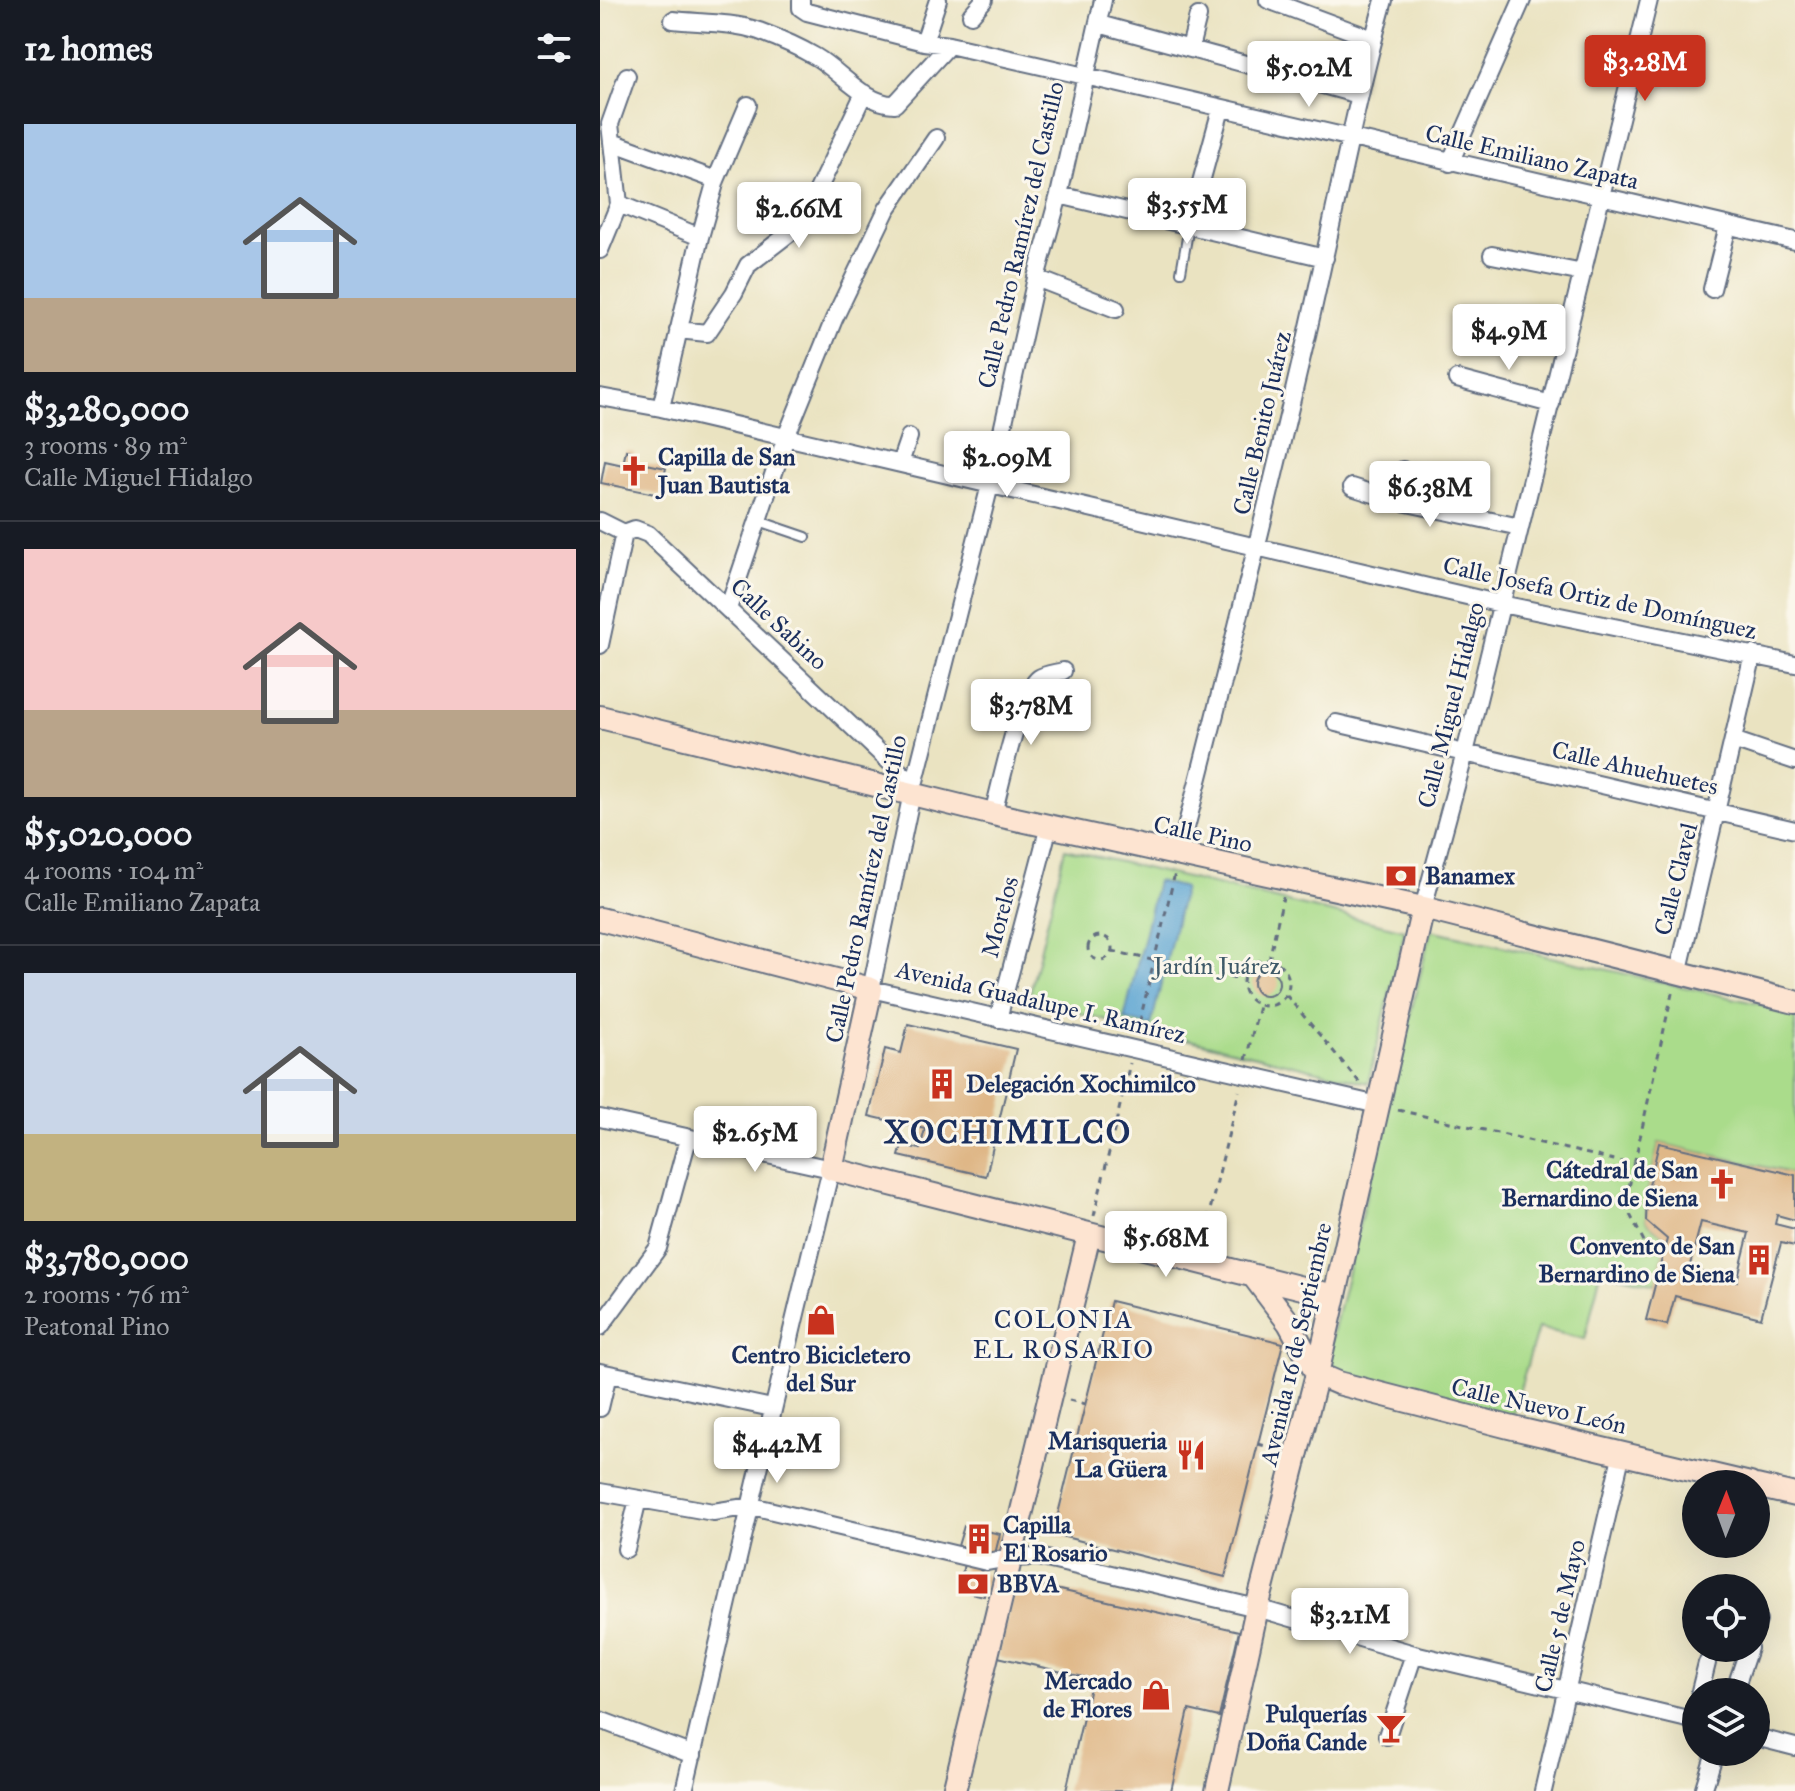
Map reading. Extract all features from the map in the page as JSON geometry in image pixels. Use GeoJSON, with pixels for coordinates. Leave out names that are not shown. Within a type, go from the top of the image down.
{"type":"FeatureCollection","features":[{"type":"Feature","properties":{"kind":"street","name":"Calle Emiliano Zapata"},"geometry":{"type":"LineString","coordinates":[[801,0],[801,8],[807,12],[924,42],[1085,76],[1795,241]]}},
{"type":"Feature","properties":{"kind":"street"},"geometry":{"type":"LineString","coordinates":[[924,42],[938,0]]}},
{"type":"Feature","properties":{"kind":"street"},"geometry":{"type":"LineString","coordinates":[[971,15],[984,0]]}},
{"type":"Feature","properties":{"kind":"street","name":"Calle Pedro Ramírez del Castillo"},"geometry":{"type":"LineString","coordinates":[[684,1791],[752,1506],[772,1408],[831,1169],[913,789],[990,485],[1103,0]]}},
{"type":"Feature","properties":{"kind":"street"},"geometry":{"type":"LineString","coordinates":[[1268,0],[1373,39]]}},
{"type":"Feature","properties":{"kind":"street","name":"Calle Benito Juárez"},"geometry":{"type":"LineString","coordinates":[[1179,855],[1258,547],[1359,95],[1384,0]]}},
{"type":"Feature","properties":{"kind":"street"},"geometry":{"type":"LineString","coordinates":[[1450,163],[1522,0]]}},
{"type":"Feature","properties":{"kind":"street","name":"Calle Miguel Hidalgo"},"geometry":{"type":"LineString","coordinates":[[1423,908],[1465,753],[1649,0]]}},
{"type":"Feature","properties":{"kind":"street"},"geometry":{"type":"LineString","coordinates":[[1190,48],[1198,16]]}},
{"type":"Feature","properties":{"kind":"street"},"geometry":{"type":"LineString","coordinates":[[673,20],[733,25],[760,32],[817,57],[864,93],[885,104],[895,104],[949,45]]}},
{"type":"Feature","properties":{"kind":"street"},"geometry":{"type":"LineString","coordinates":[[1099,24],[1359,95]]}},
{"type":"Feature","properties":{"kind":"street"},"geometry":{"type":"LineString","coordinates":[[600,250],[619,204],[610,124],[627,76]]}},
{"type":"Feature","properties":{"kind":"street"},"geometry":{"type":"LineString","coordinates":[[678,330],[707,333],[734,293],[748,265],[800,225],[864,93]]}},
{"type":"Feature","properties":{"kind":"street"},"geometry":{"type":"LineString","coordinates":[[661,408],[716,180],[748,105]]}},
{"type":"Feature","properties":{"kind":"street"},"geometry":{"type":"LineString","coordinates":[[1189,226],[1221,109]]}},
{"type":"Feature","properties":{"kind":"street"},"geometry":{"type":"LineString","coordinates":[[728,609],[786,437],[834,319],[887,209],[936,138]]}},
{"type":"Feature","properties":{"kind":"street"},"geometry":{"type":"LineString","coordinates":[[612,142],[716,180]]}},
{"type":"Feature","properties":{"kind":"street"},"geometry":{"type":"LineString","coordinates":[[1059,195],[1325,258]]}},
{"type":"Feature","properties":{"kind":"street"},"geometry":{"type":"LineString","coordinates":[[619,204],[700,237]]}},
{"type":"Feature","properties":{"kind":"street"},"geometry":{"type":"LineString","coordinates":[[1712,289],[1728,226]]}},
{"type":"Feature","properties":{"kind":"street"},"geometry":{"type":"LineString","coordinates":[[1492,255],[1583,273]]}},
{"type":"Feature","properties":{"kind":"street"},"geometry":{"type":"LineString","coordinates":[[1036,278],[1116,309]]}},
{"type":"Feature","properties":{"kind":"street"},"geometry":{"type":"LineString","coordinates":[[1457,379],[1551,404]]}},
{"type":"Feature","properties":{"kind":"street","name":"Calle Josefa Ortiz de Domínguez"},"geometry":{"type":"LineString","coordinates":[[600,397],[661,408],[1501,604],[1795,664]]}},
{"type":"Feature","properties":{"kind":"street"},"geometry":{"type":"LineString","coordinates":[[900,463],[909,437]]}},
{"type":"Feature","properties":{"kind":"street"},"geometry":{"type":"LineString","coordinates":[[1393,500],[1403,470]]}},
{"type":"Feature","properties":{"kind":"street"},"geometry":{"type":"LineString","coordinates":[[1352,487],[1393,500],[1520,527]]}},
{"type":"Feature","properties":{"kind":"street","name":"Calle Sabino"},"geometry":{"type":"LineString","coordinates":[[600,521],[624,533],[635,529],[648,534],[913,789]]}},
{"type":"Feature","properties":{"kind":"street"},"geometry":{"type":"LineString","coordinates":[[600,645],[624,533]]}},
{"type":"Feature","properties":{"kind":"street","name":"Calle Clavel"},"geometry":{"type":"LineString","coordinates":[[1678,974],[1753,654]]}},
{"type":"Feature","properties":{"kind":"street"},"geometry":{"type":"LineString","coordinates":[[993,814],[1010,745],[1028,693],[1038,678],[1063,671]]}},
{"type":"Feature","properties":{"kind":"street","name":"Calle Pino"},"geometry":{"type":"LineString","coordinates":[[600,717],[913,789],[993,814],[1423,908],[1795,1002]]}},
{"type":"Feature","properties":{"kind":"street","name":"Calle Ahuehuetes"},"geometry":{"type":"LineString","coordinates":[[1336,723],[1795,830]]}},
{"type":"Feature","properties":{"kind":"street"},"geometry":{"type":"LineString","coordinates":[[1733,740],[1795,761]]}},
{"type":"Feature","properties":{"kind":"street","name":"Morelos"},"geometry":{"type":"LineString","coordinates":[[998,1019],[1049,826]]}},
{"type":"Feature","properties":{"kind":"street","name":"Avenida 16 de Septiembre"},"geometry":{"type":"LineString","coordinates":[[1217,1791],[1257,1608],[1317,1374],[1423,908]]}},
{"type":"Feature","properties":{"kind":"street","name":"Avenida Guadalupe I. Ramírez"},"geometry":{"type":"LineString","coordinates":[[600,919],[871,989],[1378,1105]]}},
{"type":"Feature","properties":{"kind":"street"},"geometry":{"type":"LineString","coordinates":[[600,1118],[831,1169],[1334,1296]]}},
{"type":"Feature","properties":{"kind":"street"},"geometry":{"type":"LineString","coordinates":[[600,1327],[658,1248],[688,1139]]}},
{"type":"Feature","properties":{"kind":"street"},"geometry":{"type":"LineString","coordinates":[[954,1791],[1089,1235]]}},
{"type":"Feature","properties":{"kind":"street"},"geometry":{"type":"LineString","coordinates":[[1255,1278],[1289,1323],[1317,1374]]}},
{"type":"Feature","properties":{"kind":"street"},"geometry":{"type":"LineString","coordinates":[[600,1408],[604,1373],[772,1408]]}},
{"type":"Feature","properties":{"kind":"street","name":"Calle Nuevo León"},"geometry":{"type":"LineString","coordinates":[[1317,1374],[1338,1383],[1509,1427],[1694,1470]]}},
{"type":"Feature","properties":{"kind":"street","name":"Calle 5 de Mayo"},"geometry":{"type":"LineString","coordinates":[[1543,1791],[1622,1452]]}},
{"type":"Feature","properties":{"kind":"street"},"geometry":{"type":"LineString","coordinates":[[1770,1489],[1795,1495]]}},
{"type":"Feature","properties":{"kind":"street"},"geometry":{"type":"LineString","coordinates":[[600,1492],[713,1512],[752,1506],[987,1562],[1038,1557],[1257,1608],[1414,1654],[1682,1718]]}},
{"type":"Feature","properties":{"kind":"street"},"geometry":{"type":"LineString","coordinates":[[626,1549],[638,1499]]}},
{"type":"Feature","properties":{"kind":"street"},"geometry":{"type":"LineString","coordinates":[[1387,1736],[1414,1654]]}},
{"type":"Feature","properties":{"kind":"street"},"geometry":{"type":"LineString","coordinates":[[1703,1678],[1707,1663]]}},
{"type":"Feature","properties":{"kind":"street"},"geometry":{"type":"LineString","coordinates":[[600,1720],[693,1755]]}},
{"type":"Feature","properties":{"kind":"street"},"geometry":{"type":"LineString","coordinates":[[1770,1741],[1795,1747]]}},
{"type":"Feature","properties":{"kind":"street"},"geometry":{"type":"LineString","coordinates":[[1703,1791],[1711,1766]]}},
{"type":"Feature","properties":{"kind":"lane"},"geometry":{"type":"LineString","coordinates":[[1181,272],[1189,226]]}},
{"type":"Feature","properties":{"kind":"lane"},"geometry":{"type":"LineString","coordinates":[[759,521],[806,537]]}},
{"type":"Feature","properties":{"kind":"path"},"geometry":{"type":"LineString","coordinates":[[1269,960],[1287,878]]}},
{"type":"Feature","properties":{"kind":"path"},"geometry":{"type":"LineString","coordinates":[[1102,937],[1111,943],[1112,951],[1108,958],[1096,960],[1090,955],[1088,947],[1095,938],[1102,937]]}},
{"type":"Feature","properties":{"kind":"path"},"geometry":{"type":"LineString","coordinates":[[1112,951],[1242,980]]}},
{"type":"Feature","properties":{"kind":"path"},"geometry":{"type":"LineString","coordinates":[[1269,960],[1287,973],[1289,988],[1274,1005],[1259,1006],[1246,997],[1242,980],[1254,963],[1269,960]]}},
{"type":"Feature","properties":{"kind":"path"},"geometry":{"type":"LineString","coordinates":[[1664,1251],[1647,1247],[1625,1205],[1678,974]]}},
{"type":"Feature","properties":{"kind":"path"},"geometry":{"type":"LineString","coordinates":[[1286,995],[1378,1105],[1653,1169]]}},
{"type":"Feature","properties":{"kind":"path"},"geometry":{"type":"LineString","coordinates":[[1198,1264],[1259,1006]]}},
{"type":"Feature","properties":{"kind":"green space","name":"Jardín Juárez"},"geometry":{"type":"Polygon","coordinates":[[[1065,849],[1405,930],[1368,1083],[1028,1001],[1065,849]]]}},
{"type":"Feature","properties":{"kind":"green space"},"geometry":{"type":"Polygon","coordinates":[[[1431,930],[1795,1012],[1795,1174],[1659,1143],[1647,1194],[1646,1221],[1667,1239],[1656,1284],[1601,1271],[1585,1339],[1538,1328],[1511,1419],[1324,1370],[1431,930]]]}},
{"type":"Feature","properties":{"kind":"water"},"geometry":{"type":"Polygon","coordinates":[[[1157,881],[1184,888],[1151,1026],[1124,1019],[1157,881]]]}},
{"type":"Feature","properties":{"kind":"building","name":"Capilla de San Juan Bautista"},"geometry":{"type":"Polygon","coordinates":[[[626,450],[634,452],[632,461],[666,468],[660,495],[601,483],[605,461],[623,465],[626,450]]]}},
{"type":"Feature","properties":{"kind":"building"},"geometry":{"type":"Polygon","coordinates":[[[1266,970],[1275,974],[1279,983],[1275,992],[1266,996],[1257,992],[1253,983],[1257,974],[1266,970]]]}},
{"type":"Feature","properties":{"kind":"building","name":"Delegación Xochimilco"},"geometry":{"type":"Polygon","coordinates":[[[908,1024],[1016,1049],[986,1176],[899,1156],[902,1145],[920,1149],[925,1129],[869,1116],[885,1049],[901,1053],[908,1024]]]}},
{"type":"Feature","properties":{"kind":"building"},"geometry":{"type":"Polygon","coordinates":[[[718,1108],[732,1110],[725,1141],[711,1136],[718,1108]]]}},
{"type":"Feature","properties":{"kind":"building"},"geometry":{"type":"Polygon","coordinates":[[[1659,1143],[1795,1175],[1795,1220],[1777,1215],[1775,1224],[1795,1229],[1795,1246],[1781,1243],[1761,1318],[1675,1296],[1667,1325],[1646,1320],[1667,1239],[1646,1221],[1647,1194],[1659,1143]],[[1701,1222],[1689,1269],[1737,1281],[1749,1233],[1701,1222]]]}},
{"type":"Feature","properties":{"kind":"building"},"geometry":{"type":"Polygon","coordinates":[[[1111,1301],[1283,1343],[1225,1577],[1053,1534],[1111,1301]]]}},
{"type":"Feature","properties":{"kind":"building","name":"Capilla El Rosario"},"geometry":{"type":"Polygon","coordinates":[[[964,1526],[1000,1534],[995,1554],[958,1546],[964,1526]]]}},
{"type":"Feature","properties":{"kind":"building","name":"BBVA"},"geometry":{"type":"Polygon","coordinates":[[[964,1563],[978,1568],[987,1578],[984,1596],[959,1590],[964,1563]]]}},
{"type":"Feature","properties":{"kind":"building","name":"Mercado de Flores"},"geometry":{"type":"Polygon","coordinates":[[[1016,1580],[1239,1631],[1219,1717],[1189,1710],[1171,1791],[1066,1791],[1092,1679],[998,1657],[1016,1580]]]}},
{"type":"Feature","properties":{"kind":"place","name":"Capilla de San Juan Bautista"},"geometry":{"type":"Point","coordinates":[634,471]}},
{"type":"Feature","properties":{"kind":"place","name":"Banamex"},"geometry":{"type":"Point","coordinates":[1401,876]}},
{"type":"Feature","properties":{"kind":"place","name":"Delegación Xochimilco"},"geometry":{"type":"Point","coordinates":[942,1084]}},
{"type":"Feature","properties":{"kind":"place","name":"Cátedral de San Bernardino de Siena"},"geometry":{"type":"Point","coordinates":[1722,1184]}},
{"type":"Feature","properties":{"kind":"place","name":"Convento de San Bernardino de Siena"},"geometry":{"type":"Point","coordinates":[1759,1260]}},
{"type":"Feature","properties":{"kind":"place","name":"Centro Bicicletero del Sur"},"geometry":{"type":"Point","coordinates":[821,1320]}},
{"type":"Feature","properties":{"kind":"place","name":"Marisqueria La Güera"},"geometry":{"type":"Point","coordinates":[1191,1455]}},
{"type":"Feature","properties":{"kind":"place","name":"Capilla El Rosario"},"geometry":{"type":"Point","coordinates":[979,1539]}},
{"type":"Feature","properties":{"kind":"place","name":"BBVA"},"geometry":{"type":"Point","coordinates":[973,1584]}},
{"type":"Feature","properties":{"kind":"place","name":"Mercado de Flores"},"geometry":{"type":"Point","coordinates":[1156,1695]}},
{"type":"Feature","properties":{"kind":"place","name":"Pulquerías Doña Cande"},"geometry":{"type":"Point","coordinates":[1391,1728]}},
{"type":"Feature","properties":{"kind":"district","name":"XOCHIMILCO"},"geometry":{"type":"Point","coordinates":[1008,1132]}},
{"type":"Feature","properties":{"kind":"district","name":"COLONIA EL ROSARIO"},"geometry":{"type":"Point","coordinates":[1064,1334]}}]}
